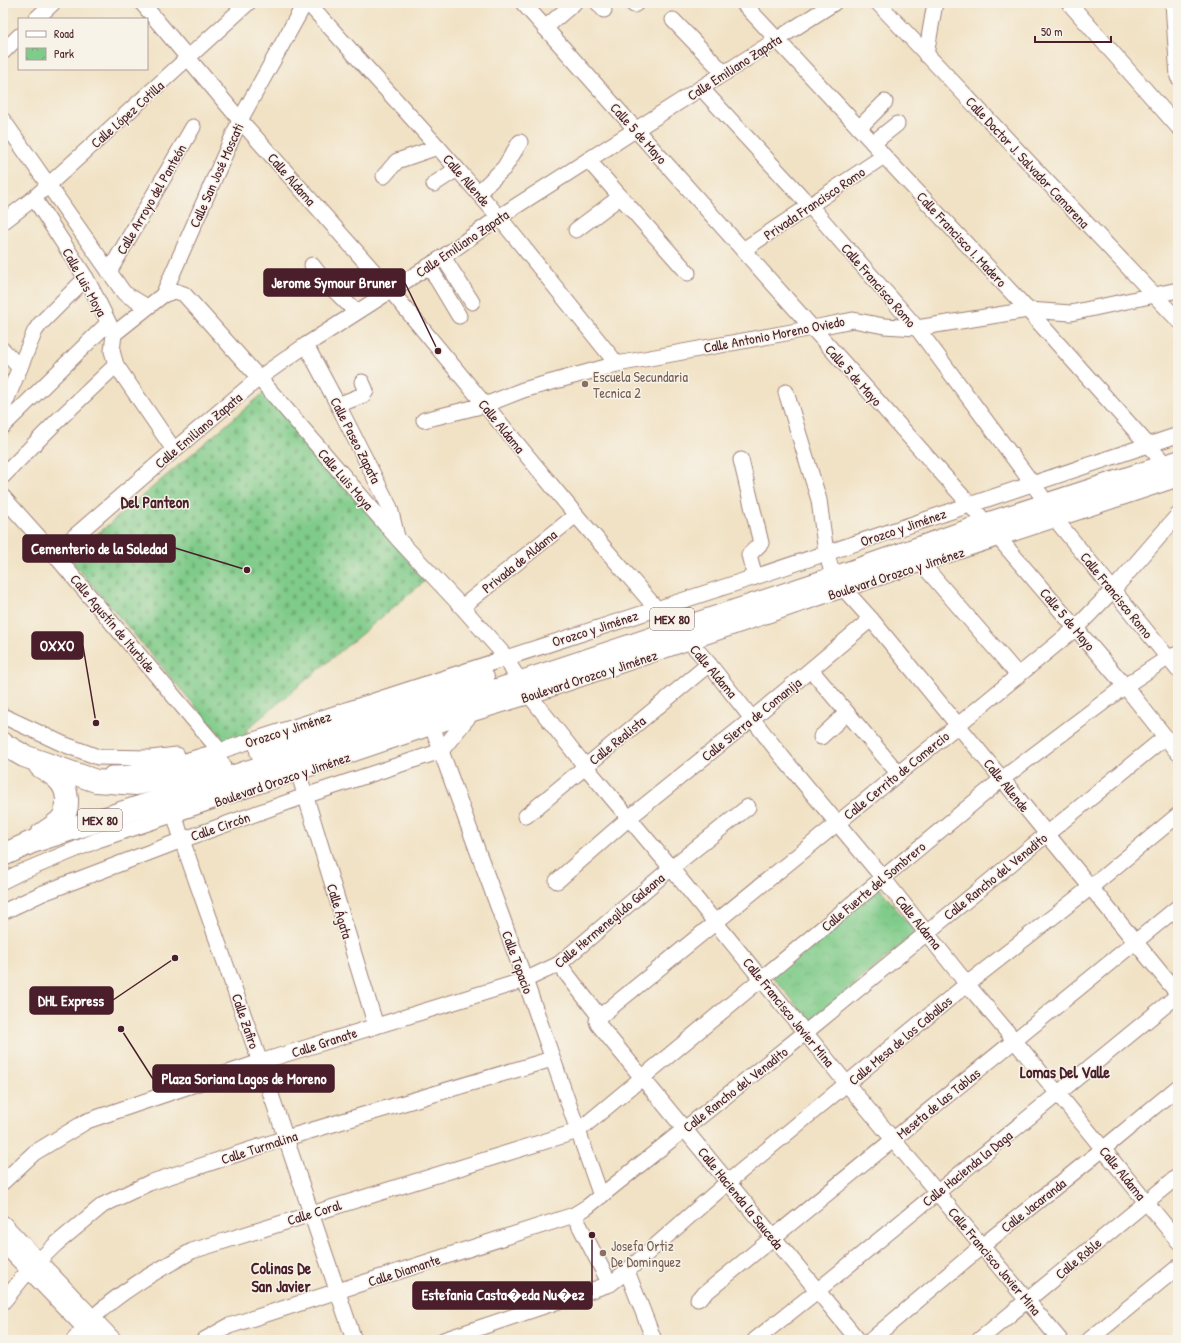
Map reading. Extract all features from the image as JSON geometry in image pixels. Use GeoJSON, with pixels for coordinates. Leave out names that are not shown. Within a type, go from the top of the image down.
{"type":"FeatureCollection","features":[{"type":"Feature","properties":{"kind":"highway","name":"Orozco y Jiménez"},"geometry":{"type":"LineString","coordinates":[[984,521],[1037,489],[1169,462]]}},
{"type":"Feature","properties":{"kind":"highway","name":"Orozco y Jiménez"},"geometry":{"type":"LineString","coordinates":[[164,783],[195,772],[517,676],[984,521],[1169,462]]}},
{"type":"Feature","properties":{"kind":"highway","name":"Orozco y Jiménez"},"geometry":{"type":"LineString","coordinates":[[164,783],[296,765],[517,676]]}},
{"type":"Feature","properties":{"kind":"highway"},"geometry":{"type":"LineString","coordinates":[[3,744],[60,780],[68,801],[66,810],[61,819],[32,842],[3,855]]}},
{"type":"Feature","properties":{"kind":"highway","name":"MEX 80"},"geometry":{"type":"LineString","coordinates":[[24,756],[96,781],[136,784],[164,783]]}},
{"type":"Feature","properties":{"kind":"highway","name":"MEX 80"},"geometry":{"type":"LineString","coordinates":[[32,842],[164,783]]}},
{"type":"Feature","properties":{"kind":"street"},"geometry":{"type":"LineString","coordinates":[[37,18],[53,3]]}},
{"type":"Feature","properties":{"kind":"street","name":"Calle Aldama"},"geometry":{"type":"LineString","coordinates":[[142,3],[240,120],[391,291],[576,515],[672,625],[709,664],[783,758],[838,822],[967,984],[1178,1241]]}},
{"type":"Feature","properties":{"kind":"street","name":"Calle López Cotilla"},"geometry":{"type":"LineString","coordinates":[[3,222],[34,198],[248,3]]}},
{"type":"Feature","properties":{"kind":"street","name":"Calle San José Moscati"},"geometry":{"type":"LineString","coordinates":[[3,426],[110,329],[148,307],[164,295],[240,120],[309,3]]}},
{"type":"Feature","properties":{"kind":"street","name":"Calle Allende"},"geometry":{"type":"LineString","coordinates":[[309,3],[499,217],[617,364]]}},
{"type":"Feature","properties":{"kind":"street","name":"Calle 5 de Mayo"},"geometry":{"type":"LineString","coordinates":[[523,3],[984,521],[1125,686],[1178,753]]}},
{"type":"Feature","properties":{"kind":"street"},"geometry":{"type":"LineString","coordinates":[[543,25],[559,3]]}},
{"type":"Feature","properties":{"kind":"street"},"geometry":{"type":"LineString","coordinates":[[543,25],[574,3]]}},
{"type":"Feature","properties":{"kind":"street"},"geometry":{"type":"LineString","coordinates":[[632,3],[634,6],[637,3]]}},
{"type":"Feature","properties":{"kind":"street","name":"Calle Francisco I. Madero"},"geometry":{"type":"LineString","coordinates":[[743,3],[1169,462]]}},
{"type":"Feature","properties":{"kind":"street","name":"Calle Emiliano Zapata"},"geometry":{"type":"LineString","coordinates":[[54,554],[259,378],[356,312],[443,257],[499,217],[834,3]]}},
{"type":"Feature","properties":{"kind":"street","name":"Calle Doctor J. Salvador Camarena"},"geometry":{"type":"LineString","coordinates":[[878,3],[1178,320]]}},
{"type":"Feature","properties":{"kind":"street"},"geometry":{"type":"LineString","coordinates":[[926,55],[935,3]]}},
{"type":"Feature","properties":{"kind":"street"},"geometry":{"type":"LineString","coordinates":[[1069,3],[1178,127]]}},
{"type":"Feature","properties":{"kind":"street"},"geometry":{"type":"LineString","coordinates":[[1173,3],[1178,77]]}},
{"type":"Feature","properties":{"kind":"street"},"geometry":{"type":"LineString","coordinates":[[673,20],[724,73]]}},
{"type":"Feature","properties":{"kind":"street"},"geometry":{"type":"LineString","coordinates":[[3,52],[18,37]]}},
{"type":"Feature","properties":{"kind":"street","name":"Calle Francisco Romo"},"geometry":{"type":"LineString","coordinates":[[701,88],[810,206],[917,328],[1037,489]]}},
{"type":"Feature","properties":{"kind":"street"},"geometry":{"type":"LineString","coordinates":[[859,128],[885,102]]}},
{"type":"Feature","properties":{"kind":"street","name":"Calle Luis Moya"},"geometry":{"type":"LineString","coordinates":[[3,120],[124,293],[148,307]]}},
{"type":"Feature","properties":{"kind":"street"},"geometry":{"type":"LineString","coordinates":[[873,143],[897,124]]}},
{"type":"Feature","properties":{"kind":"street","name":"Calle Arroyo del Panteón"},"geometry":{"type":"LineString","coordinates":[[110,272],[193,127]]}},
{"type":"Feature","properties":{"kind":"street"},"geometry":{"type":"LineString","coordinates":[[478,193],[504,168],[520,142]]}},
{"type":"Feature","properties":{"kind":"street"},"geometry":{"type":"LineString","coordinates":[[384,176],[396,161],[438,147]]}},
{"type":"Feature","properties":{"kind":"street","name":"Privada Francisco Romo"},"geometry":{"type":"LineString","coordinates":[[743,250],[884,156]]}},
{"type":"Feature","properties":{"kind":"street"},"geometry":{"type":"LineString","coordinates":[[588,160],[620,198],[688,273]]}},
{"type":"Feature","properties":{"kind":"street"},"geometry":{"type":"LineString","coordinates":[[434,184],[457,169]]}},
{"type":"Feature","properties":{"kind":"street","name":"Calle Luis Moya"},"geometry":{"type":"LineString","coordinates":[[34,198],[86,278],[110,329],[112,351],[116,365],[174,450]]}},
{"type":"Feature","properties":{"kind":"street"},"geometry":{"type":"LineString","coordinates":[[576,230],[620,198]]}},
{"type":"Feature","properties":{"kind":"street"},"geometry":{"type":"LineString","coordinates":[[443,257],[472,302]]}},
{"type":"Feature","properties":{"kind":"street"},"geometry":{"type":"LineString","coordinates":[[312,265],[323,279],[356,312]]}},
{"type":"Feature","properties":{"kind":"street"},"geometry":{"type":"LineString","coordinates":[[428,266],[459,316]]}},
{"type":"Feature","properties":{"kind":"street"},"geometry":{"type":"LineString","coordinates":[[3,408],[35,331],[40,324],[86,278]]}},
{"type":"Feature","properties":{"kind":"street","name":"Calle Antonio Moreno Oviedo"},"geometry":{"type":"LineString","coordinates":[[424,420],[486,405],[523,390],[617,364],[853,320],[884,326],[917,328],[1028,310],[1071,313],[1178,290]]}},
{"type":"Feature","properties":{"kind":"street","name":"Calle Luis Moya"},"geometry":{"type":"LineString","coordinates":[[164,295],[175,291],[184,294],[259,378],[398,539],[462,607],[517,676]]}},
{"type":"Feature","properties":{"kind":"street","name":"Calle Paseo Zapata"},"geometry":{"type":"LineString","coordinates":[[306,345],[390,508],[398,539]]}},
{"type":"Feature","properties":{"kind":"street"},"geometry":{"type":"LineString","coordinates":[[3,350],[20,368]]}},
{"type":"Feature","properties":{"kind":"street"},"geometry":{"type":"LineString","coordinates":[[3,476],[57,421],[116,365]]}},
{"type":"Feature","properties":{"kind":"street"},"geometry":{"type":"LineString","coordinates":[[338,406],[363,395],[366,392],[362,382]]}},
{"type":"Feature","properties":{"kind":"street"},"geometry":{"type":"LineString","coordinates":[[786,392],[819,500],[834,571]]}},
{"type":"Feature","properties":{"kind":"street","name":"Orozco y Jiménez"},"geometry":{"type":"LineString","coordinates":[[1169,462],[1178,435]]}},
{"type":"Feature","properties":{"kind":"street"},"geometry":{"type":"LineString","coordinates":[[741,460],[760,543],[749,555],[755,577]]}},
{"type":"Feature","properties":{"kind":"street","name":"Boulevard Orozco y Jiménez"},"geometry":{"type":"LineString","coordinates":[[296,765],[433,728],[471,714],[517,676],[834,571],[922,564],[984,521],[1056,520],[1169,462]]}},
{"type":"Feature","properties":{"kind":"street","name":"Calle Agustín de Iturbide"},"geometry":{"type":"LineString","coordinates":[[3,497],[54,554],[220,751]]}},
{"type":"Feature","properties":{"kind":"street","name":"Privada de Aldama"},"geometry":{"type":"LineString","coordinates":[[462,607],[576,515]]}},
{"type":"Feature","properties":{"kind":"street","name":"Calle Cerrito de Comercio"},"geometry":{"type":"LineString","coordinates":[[598,1017],[1076,628],[1113,590],[1178,515]]}},
{"type":"Feature","properties":{"kind":"street","name":"Calle Francisco Romo"},"geometry":{"type":"LineString","coordinates":[[1056,520],[1113,590],[1173,655],[1178,670]]}},
{"type":"Feature","properties":{"kind":"street"},"geometry":{"type":"LineString","coordinates":[[922,564],[1018,675]]}},
{"type":"Feature","properties":{"kind":"street","name":"Calle Allende"},"geometry":{"type":"LineString","coordinates":[[834,571],[871,619],[1178,994]]}},
{"type":"Feature","properties":{"kind":"street","name":"Orozco y Jiménez"},"geometry":{"type":"LineString","coordinates":[[672,625],[755,577],[834,571]]}},
{"type":"Feature","properties":{"kind":"street","name":"Calle Sierra de Comanija"},"geometry":{"type":"LineString","coordinates":[[556,881],[629,818],[753,718],[871,619]]}},
{"type":"Feature","properties":{"kind":"street","name":"Calle Fuerte del Sombrero"},"geometry":{"type":"LineString","coordinates":[[578,1131],[1002,779],[1125,686],[1173,655]]}},
{"type":"Feature","properties":{"kind":"street","name":"Calle Realista"},"geometry":{"type":"LineString","coordinates":[[526,816],[709,664]]}},
{"type":"Feature","properties":{"kind":"street"},"geometry":{"type":"LineString","coordinates":[[811,670],[898,773]]}},
{"type":"Feature","properties":{"kind":"street","name":"Orozco y Jiménez"},"geometry":{"type":"LineString","coordinates":[[164,783],[220,751],[517,676]]}},
{"type":"Feature","properties":{"kind":"street","name":"Calle Francisco Javier Mina"},"geometry":{"type":"LineString","coordinates":[[517,676],[585,766],[716,922],[847,1084],[1060,1340]]}},
{"type":"Feature","properties":{"kind":"street"},"geometry":{"type":"LineString","coordinates":[[821,737],[848,713]]}},
{"type":"Feature","properties":{"kind":"street"},"geometry":{"type":"LineString","coordinates":[[440,751],[471,714]]}},
{"type":"Feature","properties":{"kind":"street"},"geometry":{"type":"LineString","coordinates":[[3,716],[63,744],[164,783]]}},
{"type":"Feature","properties":{"kind":"street","name":"Calle Topacio"},"geometry":{"type":"LineString","coordinates":[[433,728],[601,1196]]}},
{"type":"Feature","properties":{"kind":"street","name":"Calle Rancho del Venadito"},"geometry":{"type":"LineString","coordinates":[[601,1196],[684,1128],[806,1032],[1165,737]]}},
{"type":"Feature","properties":{"kind":"street","name":"Calle Circón"},"geometry":{"type":"LineString","coordinates":[[3,912],[42,893],[182,840],[305,796],[440,751]]}},
{"type":"Feature","properties":{"kind":"street","name":"Calle Ágata"},"geometry":{"type":"LineString","coordinates":[[296,765],[376,1026]]}},
{"type":"Feature","properties":{"kind":"street","name":"Calle Zafiro"},"geometry":{"type":"LineString","coordinates":[[164,783],[182,840],[260,1062],[354,1340]]}},
{"type":"Feature","properties":{"kind":"street","name":"MEX 80"},"geometry":{"type":"LineString","coordinates":[[3,881],[98,840],[164,783]]}},
{"type":"Feature","properties":{"kind":"street","name":"Calle Hermenegildo Galeana"},"geometry":{"type":"LineString","coordinates":[[524,980],[559,964],[671,868],[748,807]]}},
{"type":"Feature","properties":{"kind":"street","name":"Calle Mesa de los Caballos"},"geometry":{"type":"LineString","coordinates":[[443,1340],[610,1284],[627,1271],[728,1182],[967,984],[1091,887],[1178,815]]}},
{"type":"Feature","properties":{"kind":"street","name":"Meseta de las Tablas"},"geometry":{"type":"LineString","coordinates":[[698,1299],[1178,907]]}},
{"type":"Feature","properties":{"kind":"street","name":"Calle Hacienda la Sauceda"},"geometry":{"type":"LineString","coordinates":[[559,964],[598,1017],[598,1024],[858,1340]]}},
{"type":"Feature","properties":{"kind":"street","name":"Calle Granate"},"geometry":{"type":"LineString","coordinates":[[3,1182],[34,1153],[86,1122],[260,1062],[524,980]]}},
{"type":"Feature","properties":{"kind":"street","name":"Calle Hacienda la Daga"},"geometry":{"type":"LineString","coordinates":[[755,1340],[817,1291],[1178,994]]}},
{"type":"Feature","properties":{"kind":"street","name":"Calle Turmalina"},"geometry":{"type":"LineString","coordinates":[[3,1302],[34,1265],[56,1244],[103,1205],[149,1183],[286,1138],[552,1059]]}},
{"type":"Feature","properties":{"kind":"street","name":"Calle Jacaranda"},"geometry":{"type":"LineString","coordinates":[[871,1340],[982,1246],[1178,1087]]}},
{"type":"Feature","properties":{"kind":"street","name":"Calle Coral"},"geometry":{"type":"LineString","coordinates":[[74,1340],[88,1323],[114,1300],[152,1274],[192,1251],[578,1131]]}},
{"type":"Feature","properties":{"kind":"street","name":"Calle Roble"},"geometry":{"type":"LineString","coordinates":[[979,1340],[1178,1176]]}},
{"type":"Feature","properties":{"kind":"street","name":"Calle Diamante"},"geometry":{"type":"LineString","coordinates":[[204,1340],[229,1326],[574,1214],[587,1207],[601,1196]]}},
{"type":"Feature","properties":{"kind":"street"},"geometry":{"type":"LineString","coordinates":[[574,1214],[610,1284]]}},
{"type":"Feature","properties":{"kind":"street"},"geometry":{"type":"LineString","coordinates":[[3,1223],[34,1265],[88,1323],[114,1340]]}},
{"type":"Feature","properties":{"kind":"street"},"geometry":{"type":"LineString","coordinates":[[3,1244],[34,1265]]}},
{"type":"Feature","properties":{"kind":"street"},"geometry":{"type":"LineString","coordinates":[[1089,1340],[1178,1267]]}},
{"type":"Feature","properties":{"kind":"street"},"geometry":{"type":"LineString","coordinates":[[627,1271],[654,1340]]}},
{"type":"Feature","properties":{"kind":"street"},"geometry":{"type":"LineString","coordinates":[[88,1323],[96,1340]]}},
{"type":"Feature","properties":{"kind":"green space"},"geometry":{"type":"Polygon","coordinates":[[[265,392],[425,581],[247,729],[247,736],[225,741],[69,558],[265,392]]]}},
{"type":"Feature","properties":{"kind":"green space"},"geometry":{"type":"Polygon","coordinates":[[[877,885],[916,933],[810,1022],[771,974],[877,885]]]}},
{"type":"Feature","properties":{"kind":"place","name":"Jerome Symour Bruner"},"geometry":{"type":"Point","coordinates":[438,351]}},
{"type":"Feature","properties":{"kind":"place","name":"Escuela Secundaria Tecnica 2"},"geometry":{"type":"Point","coordinates":[585,384]}},
{"type":"Feature","properties":{"kind":"place","name":"Cementerio de la Soledad"},"geometry":{"type":"Point","coordinates":[247,570]}},
{"type":"Feature","properties":{"kind":"place","name":"OXXO"},"geometry":{"type":"Point","coordinates":[96,723]}},
{"type":"Feature","properties":{"kind":"place","name":"DHL Express"},"geometry":{"type":"Point","coordinates":[175,958]}},
{"type":"Feature","properties":{"kind":"place","name":"Plaza Soriana Lagos de Moreno"},"geometry":{"type":"Point","coordinates":[121,1029]}},
{"type":"Feature","properties":{"kind":"place","name":"Estefania Casta�eda Nu�ez"},"geometry":{"type":"Point","coordinates":[592,1235]}},
{"type":"Feature","properties":{"kind":"place","name":"Josefa Ortiz De Dominguez"},"geometry":{"type":"Point","coordinates":[603,1253]}},
{"type":"Feature","properties":{"kind":"district","name":"Del Panteon"},"geometry":{"type":"Point","coordinates":[155,502]}},
{"type":"Feature","properties":{"kind":"district","name":"Lomas Del Valle"},"geometry":{"type":"Point","coordinates":[1065,1072]}},
{"type":"Feature","properties":{"kind":"district","name":"Colinas De San Javier"},"geometry":{"type":"Point","coordinates":[281,1277]}}]}
